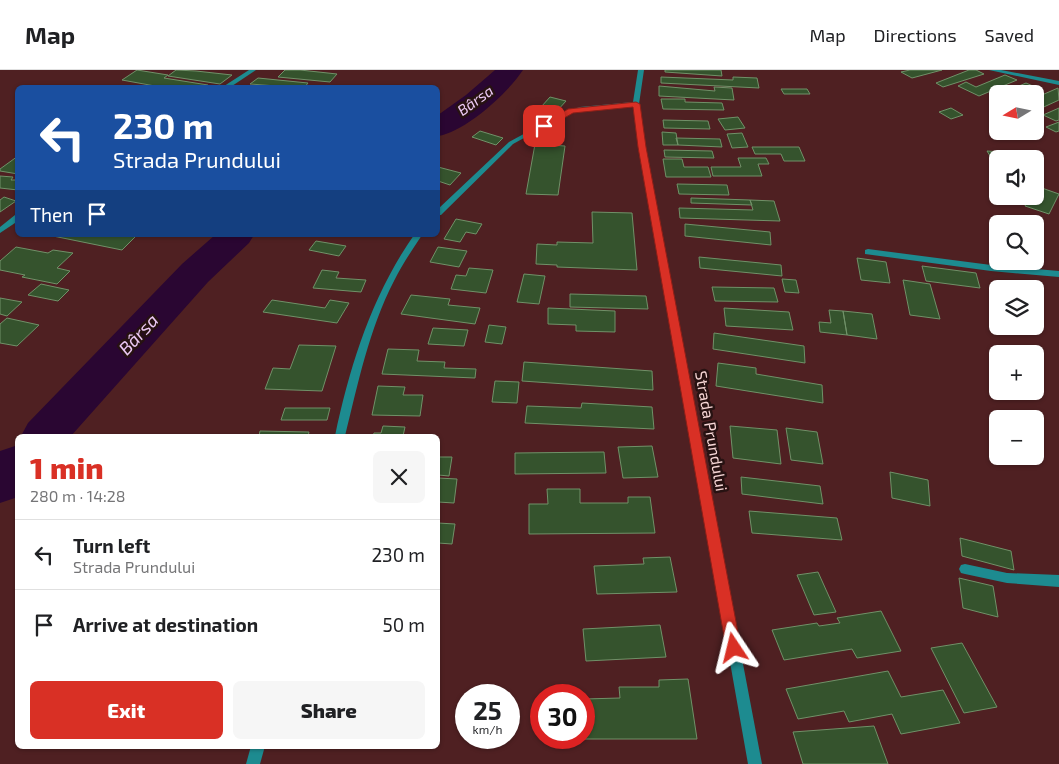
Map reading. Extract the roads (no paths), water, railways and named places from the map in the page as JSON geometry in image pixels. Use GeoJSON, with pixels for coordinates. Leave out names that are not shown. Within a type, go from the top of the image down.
{"type":"FeatureCollection","features":[{"type":"Feature","properties":{"kind":"street"},"geometry":{"type":"LineString","coordinates":[[229,85],[253,70]]}},
{"type":"Feature","properties":{"kind":"street","name":"Strada Prundului"},"geometry":{"type":"LineString","coordinates":[[641,70],[636,104],[646,167],[755,764]]}},
{"type":"Feature","properties":{"kind":"street"},"geometry":{"type":"LineString","coordinates":[[992,70],[1059,83]]}},
{"type":"Feature","properties":{"kind":"street"},"geometry":{"type":"LineString","coordinates":[[440,211],[511,143],[550,123],[566,112],[636,104]]}},
{"type":"Feature","properties":{"kind":"street"},"geometry":{"type":"LineString","coordinates":[[1,229],[15,220]]}},
{"type":"Feature","properties":{"kind":"street"},"geometry":{"type":"LineString","coordinates":[[341,434],[367,332],[380,299],[404,254],[417,237]]}},
{"type":"Feature","properties":{"kind":"street"},"geometry":{"type":"LineString","coordinates":[[868,252],[991,268],[1059,274]]}},
{"type":"Feature","properties":{"kind":"street"},"geometry":{"type":"LineString","coordinates":[[965,569],[1007,578],[1059,581]]}},
{"type":"Feature","properties":{"kind":"street"},"geometry":{"type":"LineString","coordinates":[[253,764],[257,749]]}},
{"type":"Feature","properties":{"kind":"waterway","name":"Bârsa"},"geometry":{"type":"LineString","coordinates":[[440,126],[476,102],[510,70]]}},
{"type":"Feature","properties":{"kind":"waterway","name":"Bârsa"},"geometry":{"type":"LineString","coordinates":[[46,434],[195,273],[234,237]]}},
{"type":"Feature","properties":{"kind":"waterway","name":"Bârsa"},"geometry":{"type":"LineString","coordinates":[[0,483],[15,467]]}}]}
